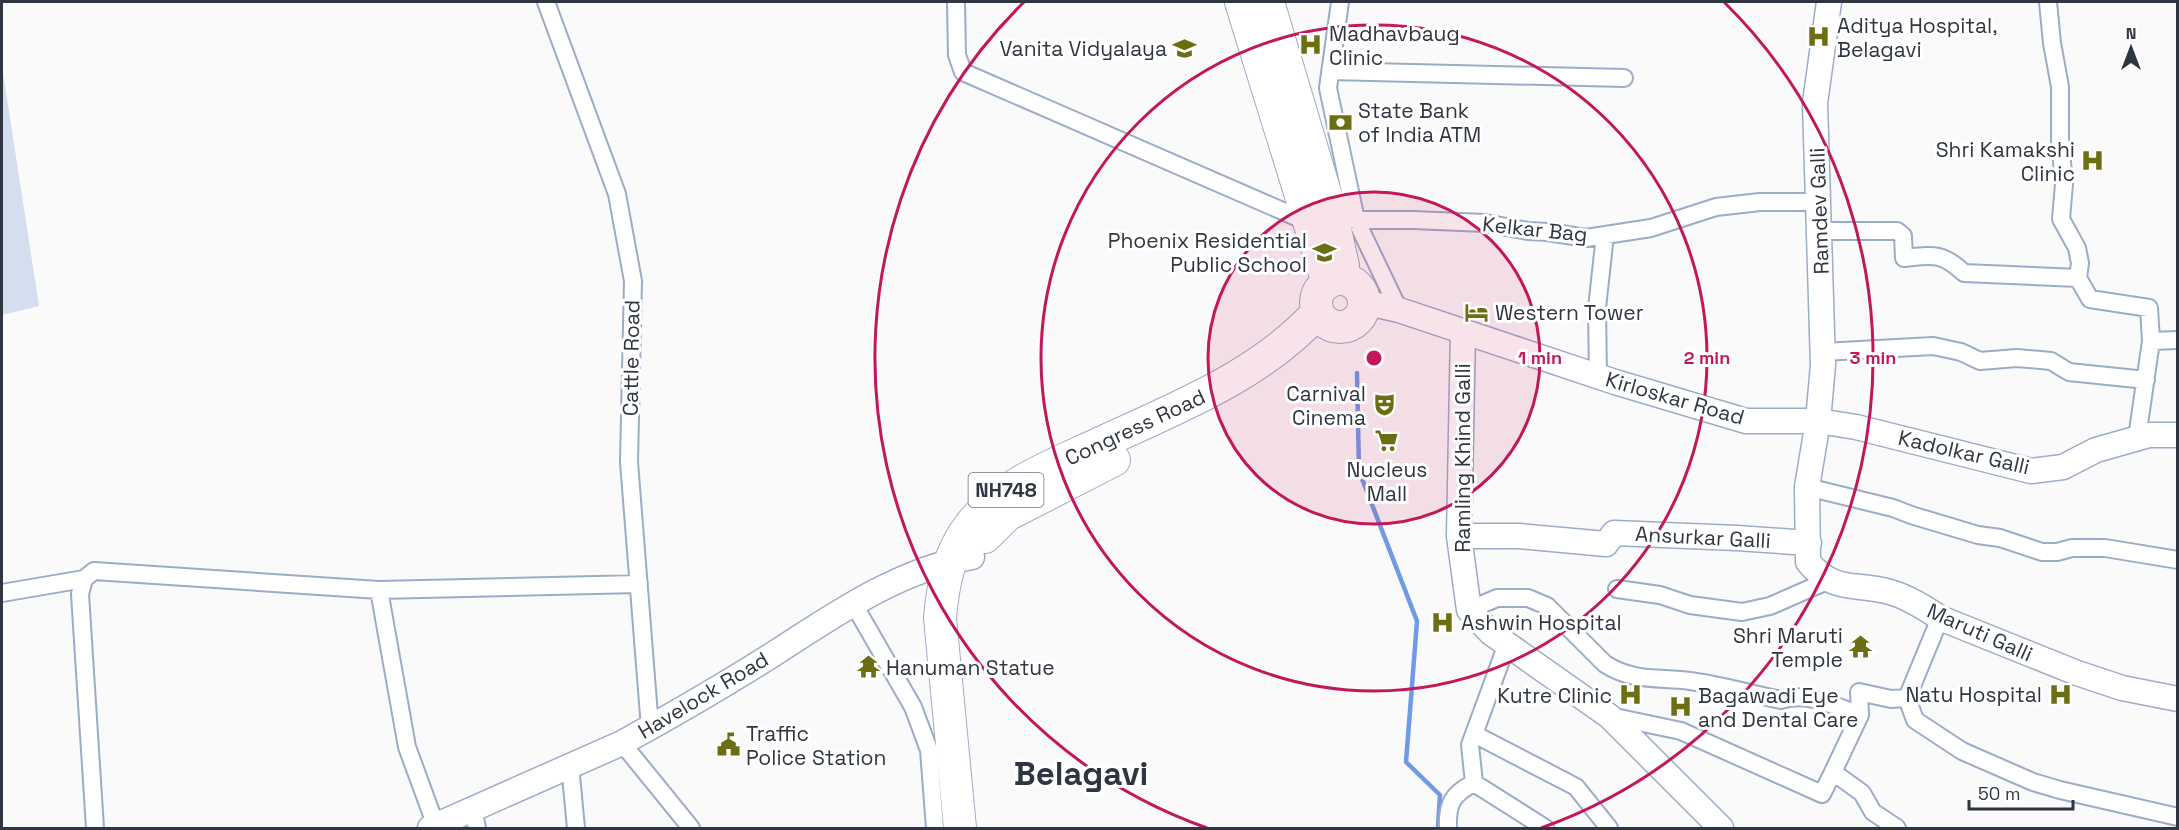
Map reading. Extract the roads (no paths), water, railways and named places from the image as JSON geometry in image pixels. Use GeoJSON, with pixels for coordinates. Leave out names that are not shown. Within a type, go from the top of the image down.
{"type":"FeatureCollection","features":[{"type":"Feature","properties":{"kind":"highway"},"geometry":{"type":"LineString","coordinates":[[1241,2],[1333,220]]}},
{"type":"Feature","properties":{"kind":"highway"},"geometry":{"type":"LineString","coordinates":[[1268,2],[1333,220],[1346,288],[1318,292],[1316,306],[1325,319]]}},
{"type":"Feature","properties":{"kind":"highway","name":"NH748"},"geometry":{"type":"LineString","coordinates":[[1325,319],[1342,327],[1358,319],[1363,311],[1346,288]]}},
{"type":"Feature","properties":{"kind":"highway","name":"Congress Road"},"geometry":{"type":"LineString","coordinates":[[960,828],[940,618],[942,588],[960,559],[1007,515],[1103,465],[1232,404],[1295,363],[1325,319]]}},
{"type":"Feature","properties":{"kind":"highway","name":"Congress Road"},"geometry":{"type":"LineString","coordinates":[[960,559],[963,582],[962,620],[967,728],[976,828]]}},
{"type":"Feature","properties":{"kind":"street","name":"Cattle Road"},"geometry":{"type":"LineString","coordinates":[[546,2],[617,194],[633,281],[629,462],[650,728]]}},
{"type":"Feature","properties":{"kind":"street"},"geometry":{"type":"LineString","coordinates":[[956,2],[957,55],[963,72],[1333,220],[1399,310]]}},
{"type":"Feature","properties":{"kind":"street"},"geometry":{"type":"LineString","coordinates":[[1333,220],[1328,88],[1340,2]]}},
{"type":"Feature","properties":{"kind":"street","name":"Ramdev Galli"},"geometry":{"type":"LineString","coordinates":[[1809,543],[1807,487],[1818,421],[1823,352],[1815,103],[1829,2]]}},
{"type":"Feature","properties":{"kind":"street"},"geometry":{"type":"LineString","coordinates":[[2048,2],[2060,87],[2060,140],[2064,184],[2061,219],[2077,248],[2080,263],[2078,278],[2090,299],[2149,308],[2151,341],[2137,438]]}},
{"type":"Feature","properties":{"kind":"street"},"geometry":{"type":"LineString","coordinates":[[1330,71],[1624,78]]}},
{"type":"Feature","properties":{"kind":"street","name":"Kelkar Bag"},"geometry":{"type":"LineString","coordinates":[[1333,220],[1485,223],[1586,238],[1651,228],[1716,207],[1760,202],[1819,202]]}},
{"type":"Feature","properties":{"kind":"street"},"geometry":{"type":"LineString","coordinates":[[1820,231],[1897,231],[1903,236],[1905,258],[1935,255],[1953,263],[1964,273],[2078,278]]}},
{"type":"Feature","properties":{"kind":"street"},"geometry":{"type":"LineString","coordinates":[[1598,376],[1597,308],[1605,235]]}},
{"type":"Feature","properties":{"kind":"street","name":"Kirloskar Road"},"geometry":{"type":"LineString","coordinates":[[1346,288],[1399,310],[1598,376],[1746,420],[1818,421]]}},
{"type":"Feature","properties":{"kind":"street","name":"Ramling Khind Galli"},"geometry":{"type":"LineString","coordinates":[[1463,331],[1459,536],[1469,610]]}},
{"type":"Feature","properties":{"kind":"street"},"geometry":{"type":"LineString","coordinates":[[2151,341],[2178,340]]}},
{"type":"Feature","properties":{"kind":"street"},"geometry":{"type":"LineString","coordinates":[[1823,352],[1933,346],[1961,351],[1980,361],[2017,358],[2051,361],[2069,372],[2146,380]]}},
{"type":"Feature","properties":{"kind":"street","name":"Kadolkar Galli"},"geometry":{"type":"LineString","coordinates":[[1818,421],[1856,427],[2031,471],[2063,466],[2096,450],[2149,435],[2178,435]]}},
{"type":"Feature","properties":{"kind":"street"},"geometry":{"type":"LineString","coordinates":[[1807,487],[1893,508],[1920,518],[1978,535],[2000,538],[2042,552],[2057,552],[2072,548],[2105,548],[2178,560]]}},
{"type":"Feature","properties":{"kind":"street","name":"Ansurkar Galli"},"geometry":{"type":"LineString","coordinates":[[1459,536],[1519,536],[1606,544],[1614,533],[1809,543]]}},
{"type":"Feature","properties":{"kind":"street"},"geometry":{"type":"LineString","coordinates":[[1617,589],[1660,595],[1690,605],[1742,612],[1770,606],[1827,581],[1808,562],[1809,543]]}},
{"type":"Feature","properties":{"kind":"street","name":"Havelock Road"},"geometry":{"type":"LineString","coordinates":[[433,827],[475,819],[570,765],[650,728],[704,698],[853,603],[916,572],[960,559]]}},
{"type":"Feature","properties":{"kind":"street"},"geometry":{"type":"LineString","coordinates":[[2,592],[84,579],[94,571],[379,590],[639,584]]}},
{"type":"Feature","properties":{"kind":"street"},"geometry":{"type":"LineString","coordinates":[[84,579],[80,594],[95,828]]}},
{"type":"Feature","properties":{"kind":"street","name":"Maruti Galli"},"geometry":{"type":"LineString","coordinates":[[1827,581],[1889,591],[1922,606],[1940,618],[2077,673],[2122,688],[2178,699]]}},
{"type":"Feature","properties":{"kind":"street"},"geometry":{"type":"LineString","coordinates":[[379,590],[407,747],[433,827]]}},
{"type":"Feature","properties":{"kind":"street"},"geometry":{"type":"LineString","coordinates":[[1721,828],[1609,716],[1491,633],[1469,610],[1497,598],[1528,598],[1547,606],[1605,664],[1616,671],[1651,680],[1689,681],[1781,700],[1794,696],[1815,699],[1860,715]]}},
{"type":"Feature","properties":{"kind":"street"},"geometry":{"type":"LineString","coordinates":[[853,603],[913,707],[929,750],[935,828]]}},
{"type":"Feature","properties":{"kind":"street"},"geometry":{"type":"LineString","coordinates":[[1940,618],[1907,698],[1915,720],[1962,751],[2042,784],[2178,817]]}},
{"type":"Feature","properties":{"kind":"street"},"geometry":{"type":"LineString","coordinates":[[1474,783],[1470,745],[1507,644]]}},
{"type":"Feature","properties":{"kind":"street"},"geometry":{"type":"LineString","coordinates":[[1609,716],[1681,731],[1822,794],[1860,715],[1859,692],[1891,699],[1907,698]]}},
{"type":"Feature","properties":{"kind":"street"},"geometry":{"type":"LineString","coordinates":[[1474,734],[1576,787],[1609,828]]}},
{"type":"Feature","properties":{"kind":"street"},"geometry":{"type":"LineString","coordinates":[[622,742],[691,828]]}},
{"type":"Feature","properties":{"kind":"street"},"geometry":{"type":"LineString","coordinates":[[570,765],[576,828]]}},
{"type":"Feature","properties":{"kind":"street"},"geometry":{"type":"LineString","coordinates":[[1833,772],[1862,793],[1873,813],[1897,828]]}},
{"type":"Feature","properties":{"kind":"street"},"geometry":{"type":"LineString","coordinates":[[1448,828],[1447,811],[1458,791],[1474,783]]}},
{"type":"Feature","properties":{"kind":"street"},"geometry":{"type":"LineString","coordinates":[[1474,783],[1545,828]]}},
{"type":"Feature","properties":{"kind":"waterway"},"geometry":{"type":"LineString","coordinates":[[1357,373],[1359,471],[1417,621],[1406,762],[1440,795],[1438,828]]}},
{"type":"Feature","properties":{"kind":"place","name":"Aditya Hospital, Belagavi"},"geometry":{"type":"Point","coordinates":[1819,37]}},
{"type":"Feature","properties":{"kind":"place","name":"Madhavbaug Clinic"},"geometry":{"type":"Point","coordinates":[1311,45]}},
{"type":"Feature","properties":{"kind":"place","name":"Vanita Vidyalaya"},"geometry":{"type":"Point","coordinates":[1185,48]}},
{"type":"Feature","properties":{"kind":"place","name":"State Bank of India ATM"},"geometry":{"type":"Point","coordinates":[1340,122]}},
{"type":"Feature","properties":{"kind":"place","name":"Shri Kamakshi Clinic"},"geometry":{"type":"Point","coordinates":[2093,161]}},
{"type":"Feature","properties":{"kind":"place","name":"Phoenix Residential Public School"},"geometry":{"type":"Point","coordinates":[1325,252]}},
{"type":"Feature","properties":{"kind":"place","name":"Western Tower"},"geometry":{"type":"Point","coordinates":[1477,312]}},
{"type":"Feature","properties":{"kind":"place","name":"Carnival Cinema"},"geometry":{"type":"Point","coordinates":[1384,405]}},
{"type":"Feature","properties":{"kind":"place","name":"Nucleus Mall"},"geometry":{"type":"Point","coordinates":[1387,441]}},
{"type":"Feature","properties":{"kind":"place","name":"Ashwin Hospital"},"geometry":{"type":"Point","coordinates":[1443,622]}},
{"type":"Feature","properties":{"kind":"place","name":"Shri Maruti Temple"},"geometry":{"type":"Point","coordinates":[1861,647]}},
{"type":"Feature","properties":{"kind":"place","name":"Hanuman Statue"},"geometry":{"type":"Point","coordinates":[868,667]}},
{"type":"Feature","properties":{"kind":"place","name":"Natu Hospital"},"geometry":{"type":"Point","coordinates":[2060,694]}},
{"type":"Feature","properties":{"kind":"place","name":"Kutre Clinic"},"geometry":{"type":"Point","coordinates":[1630,695]}},
{"type":"Feature","properties":{"kind":"place","name":"Bagawadi Eye and Dental Care"},"geometry":{"type":"Point","coordinates":[1680,707]}},
{"type":"Feature","properties":{"kind":"place","name":"Traffic Police Station"},"geometry":{"type":"Point","coordinates":[728,745]}},
{"type":"Feature","properties":{"kind":"district","name":"Belagavi"},"geometry":{"type":"Point","coordinates":[1081,774]}}]}
